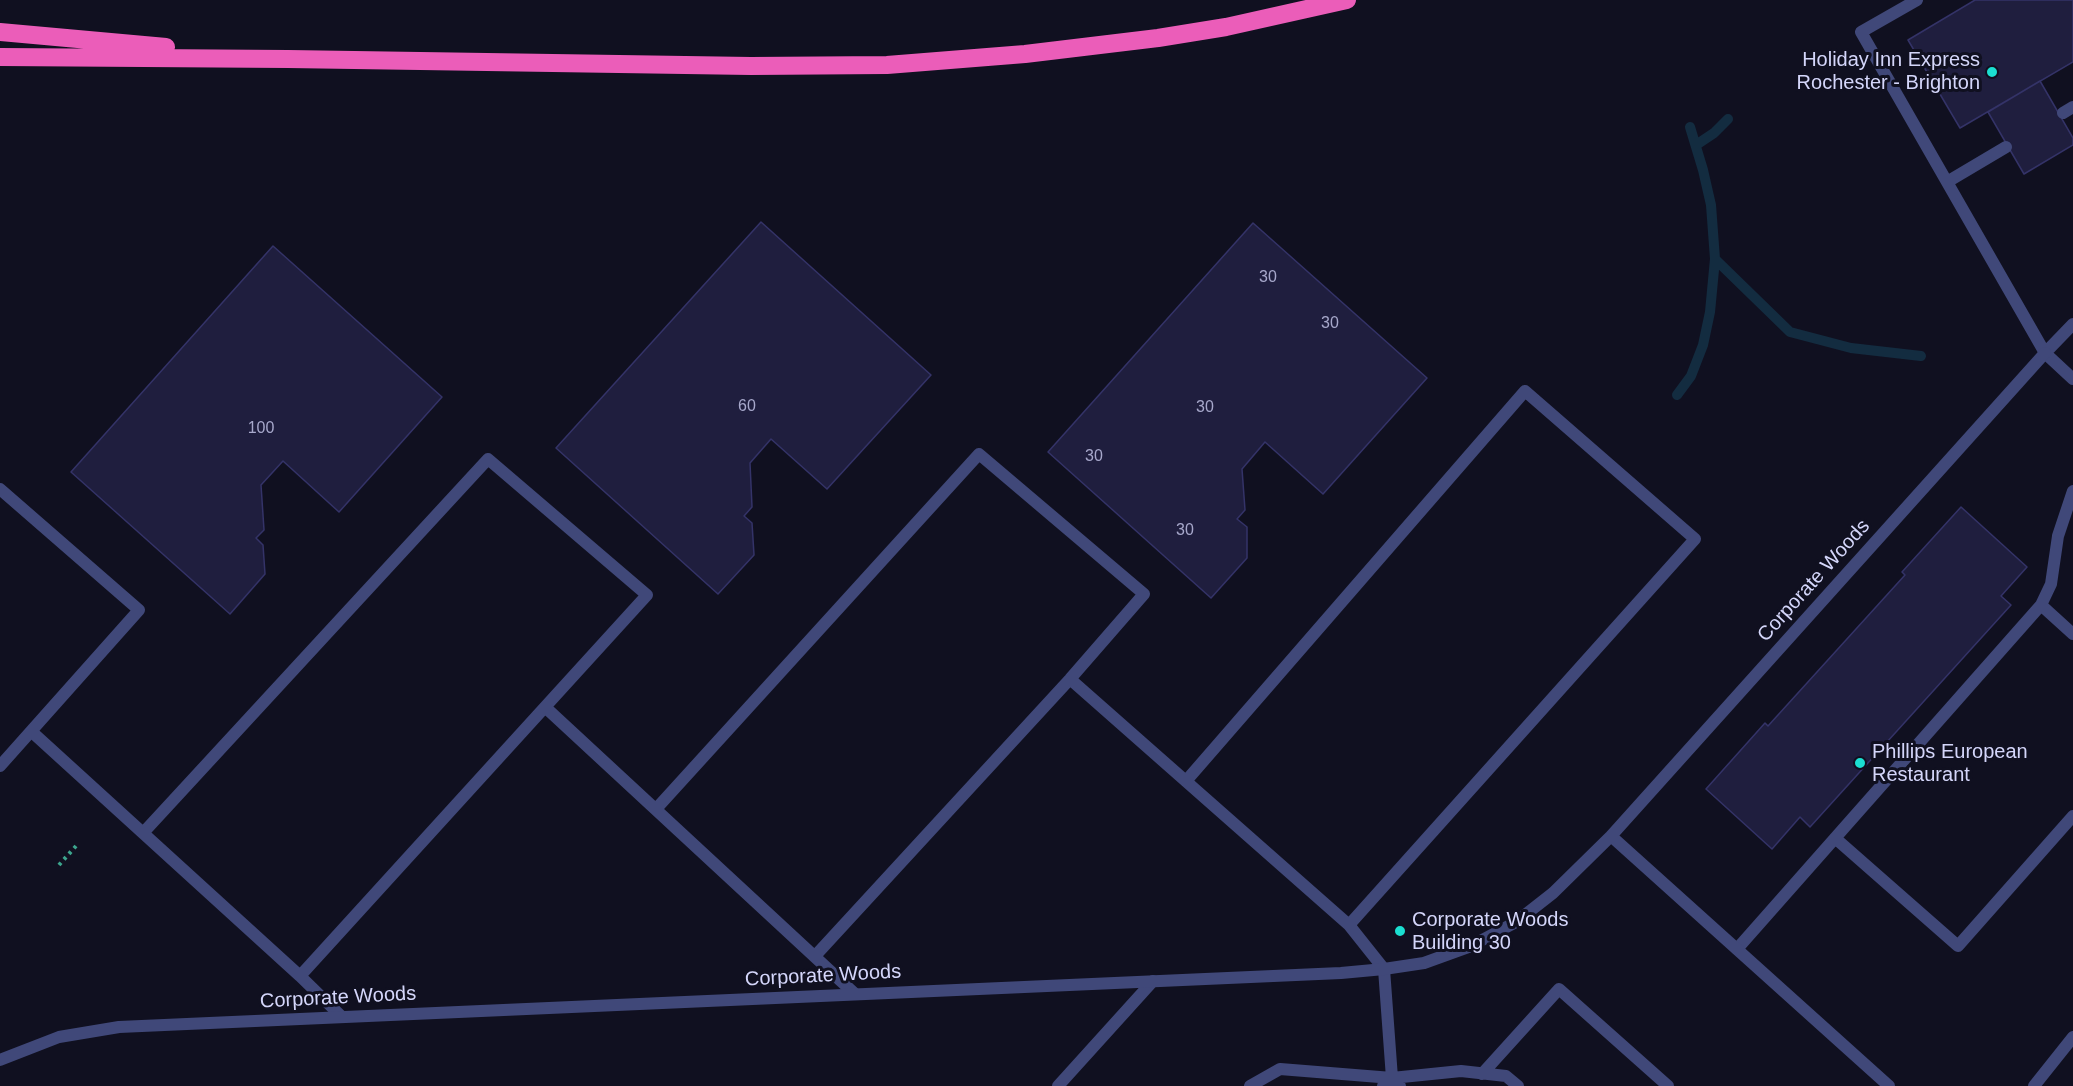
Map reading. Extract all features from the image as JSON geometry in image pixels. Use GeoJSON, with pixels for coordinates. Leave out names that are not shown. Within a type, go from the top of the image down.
{"type":"FeatureCollection","features":[{"type":"Feature","properties":{"kind":"highway"},"geometry":{"type":"LineString","coordinates":[[0,57],[751,66],[899,64],[1024,54],[1158,38],[1226,27],[1347,0]]}},
{"type":"Feature","properties":{"kind":"highway"},"geometry":{"type":"LineString","coordinates":[[0,32],[288,59]]}},
{"type":"Feature","properties":{"kind":"street"},"geometry":{"type":"LineString","coordinates":[[1917,0],[1862,32],[2046,353],[2073,379]]}},
{"type":"Feature","properties":{"kind":"street"},"geometry":{"type":"LineString","coordinates":[[1947,182],[2006,147]]}},
{"type":"Feature","properties":{"kind":"street","name":"Corporate Woods"},"geometry":{"type":"LineString","coordinates":[[0,1060],[59,1036],[119,1027],[1153,981],[1384,969],[1424,963],[1471,946],[1516,922],[1553,893],[1611,836],[2073,324]]}},
{"type":"Feature","properties":{"kind":"street"},"geometry":{"type":"LineString","coordinates":[[1185,781],[1525,391],[1695,539],[1348,925]]}},
{"type":"Feature","properties":{"kind":"street"},"geometry":{"type":"LineString","coordinates":[[656,809],[979,454],[1144,594],[1070,679],[815,956]]}},
{"type":"Feature","properties":{"kind":"street"},"geometry":{"type":"LineString","coordinates":[[143,833],[488,459],[646,595],[300,976]]}},
{"type":"Feature","properties":{"kind":"street"},"geometry":{"type":"LineString","coordinates":[[0,489],[139,610],[0,766]]}},
{"type":"Feature","properties":{"kind":"street"},"geometry":{"type":"LineString","coordinates":[[1737,949],[2041,605],[2051,584],[2058,536],[2073,491]]}},
{"type":"Feature","properties":{"kind":"street"},"geometry":{"type":"LineString","coordinates":[[2041,605],[2073,634]]}},
{"type":"Feature","properties":{"kind":"street"},"geometry":{"type":"LineString","coordinates":[[1070,679],[1348,925],[1384,969],[1392,1083]]}},
{"type":"Feature","properties":{"kind":"street"},"geometry":{"type":"LineString","coordinates":[[545,707],[855,994]]}},
{"type":"Feature","properties":{"kind":"street"},"geometry":{"type":"LineString","coordinates":[[32,732],[342,1017]]}},
{"type":"Feature","properties":{"kind":"street"},"geometry":{"type":"LineString","coordinates":[[1835,838],[1958,946],[2073,816]]}},
{"type":"Feature","properties":{"kind":"street"},"geometry":{"type":"LineString","coordinates":[[1611,836],[1889,1086]]}},
{"type":"Feature","properties":{"kind":"street"},"geometry":{"type":"LineString","coordinates":[[1058,1086],[1153,981]]}},
{"type":"Feature","properties":{"kind":"street"},"geometry":{"type":"LineString","coordinates":[[1482,1074],[1559,989],[1668,1086]]}},
{"type":"Feature","properties":{"kind":"street"},"geometry":{"type":"LineString","coordinates":[[2034,1086],[2073,1037]]}},
{"type":"Feature","properties":{"kind":"street"},"geometry":{"type":"LineString","coordinates":[[1250,1086],[1280,1069],[1392,1083],[1461,1071],[1506,1076],[1518,1086]]}},
{"type":"Feature","properties":{"kind":"path"},"geometry":{"type":"LineString","coordinates":[[59,865],[75,846]]}},
{"type":"Feature","properties":{"kind":"building","name":"Holiday Inn Express Rochester - Brighton"},"geometry":{"type":"Polygon","coordinates":[[[1975,0],[2073,0],[2073,62],[1960,128],[1908,40],[1975,0]]]}},
{"type":"Feature","properties":{"kind":"building"},"geometry":{"type":"Polygon","coordinates":[[[2040,81],[2073,138],[2073,145],[2024,174],[1988,112],[2040,81]]]}},
{"type":"Feature","properties":{"kind":"building"},"geometry":{"type":"Polygon","coordinates":[[[761,222],[931,375],[827,489],[771,439],[750,463],[752,507],[744,516],[752,523],[754,555],[718,594],[556,448],[761,222]]]}},
{"type":"Feature","properties":{"kind":"building"},"geometry":{"type":"Polygon","coordinates":[[[1253,223],[1427,378],[1323,494],[1265,442],[1242,469],[1245,510],[1237,519],[1247,527],[1247,558],[1211,598],[1048,452],[1253,223]]]}},
{"type":"Feature","properties":{"kind":"building"},"geometry":{"type":"Polygon","coordinates":[[[273,246],[442,397],[339,512],[283,461],[261,485],[264,530],[256,538],[263,545],[265,574],[230,614],[71,472],[273,246]]]}},
{"type":"Feature","properties":{"kind":"building"},"geometry":{"type":"Polygon","coordinates":[[[1961,507],[2027,567],[2001,596],[2011,605],[1810,827],[1800,817],[1772,849],[1706,789],[1765,723],[1768,726],[1905,575],[1902,572],[1961,507]]]}},
{"type":"Feature","properties":{"kind":"waterway"},"geometry":{"type":"LineString","coordinates":[[1696,145],[1714,133],[1728,119]]}},
{"type":"Feature","properties":{"kind":"waterway"},"geometry":{"type":"LineString","coordinates":[[1690,127],[1711,205],[1715,259],[1790,332],[1851,348],[1921,356]]}},
{"type":"Feature","properties":{"kind":"waterway"},"geometry":{"type":"LineString","coordinates":[[1677,395],[1691,376],[1703,345],[1710,312],[1715,259]]}},
{"type":"Feature","properties":{"kind":"place","name":"Holiday Inn Express Rochester - Brighton"},"geometry":{"type":"Point","coordinates":[1992,72]}},
{"type":"Feature","properties":{"kind":"place","name":"Phillips European Restaurant"},"geometry":{"type":"Point","coordinates":[1860,763]}},
{"type":"Feature","properties":{"kind":"place","name":"Corporate Woods Building 30"},"geometry":{"type":"Point","coordinates":[1400,931]}}]}
